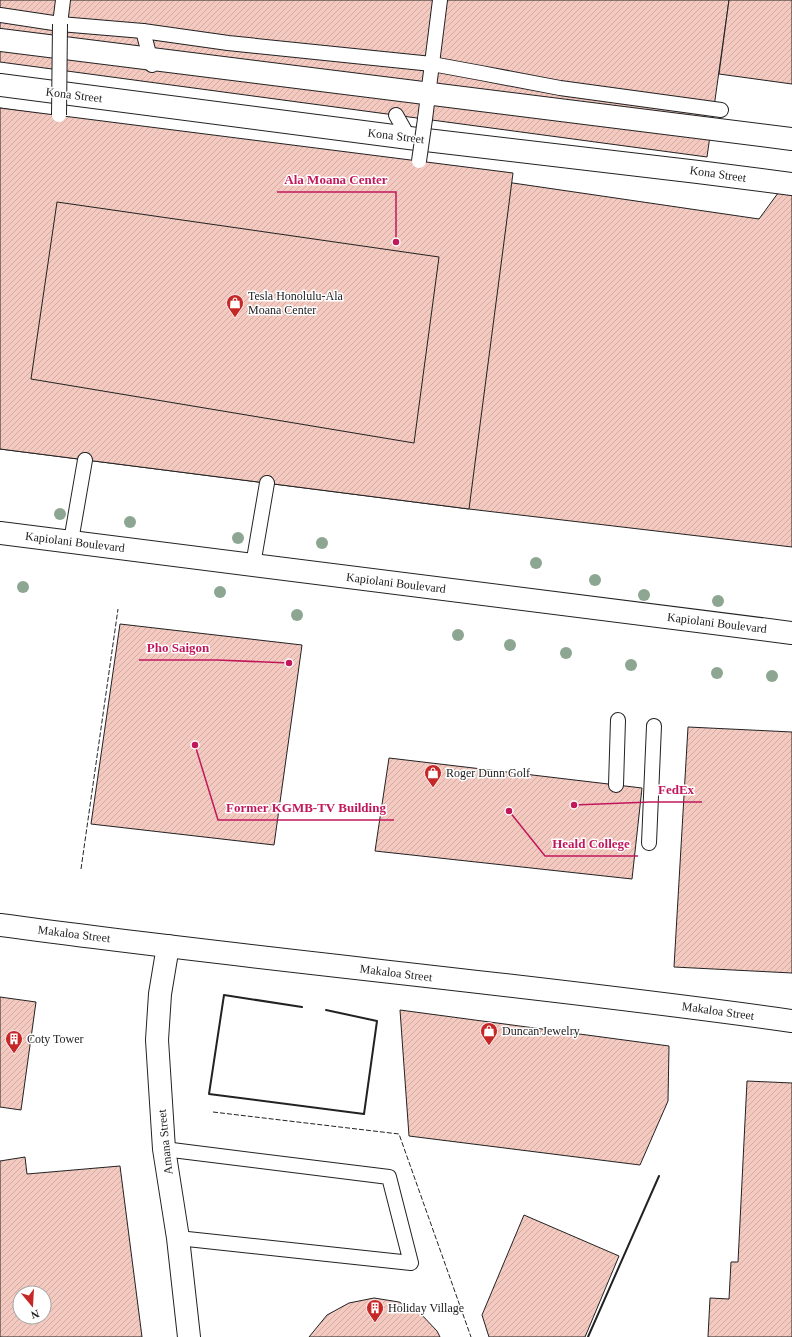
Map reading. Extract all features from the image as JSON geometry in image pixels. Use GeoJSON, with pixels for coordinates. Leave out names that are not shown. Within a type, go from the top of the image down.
{"type":"FeatureCollection","features":[{"type":"Feature","properties":{"kind":"street"},"geometry":{"type":"LineString","coordinates":[[0,40],[792,139]]}},
{"type":"Feature","properties":{"kind":"street","name":"Kona Street"},"geometry":{"type":"LineString","coordinates":[[0,85],[409,138],[792,184]]}},
{"type":"Feature","properties":{"kind":"street","name":"Kapiolani Boulevard"},"geometry":{"type":"LineString","coordinates":[[0,533],[792,633]]}},
{"type":"Feature","properties":{"kind":"street","name":"Makaloa Street"},"geometry":{"type":"LineString","coordinates":[[0,925],[677,1005],[792,1021]]}},
{"type":"Feature","properties":{"kind":"street","name":"Amana Street"},"geometry":{"type":"LineString","coordinates":[[168,946],[160,994],[157,1040],[164,1149],[178,1238],[189,1337]]}},
{"type":"Feature","properties":{"kind":"lane"},"geometry":{"type":"LineString","coordinates":[[59,115],[60,24],[63,0]]}},
{"type":"Feature","properties":{"kind":"lane"},"geometry":{"type":"LineString","coordinates":[[419,161],[440,0]]}},
{"type":"Feature","properties":{"kind":"lane"},"geometry":{"type":"LineString","coordinates":[[0,15],[60,24],[143,31],[228,43],[432,64],[560,88],[721,110]]}},
{"type":"Feature","properties":{"kind":"lane"},"geometry":{"type":"LineString","coordinates":[[143,31],[153,65],[327,90]]}},
{"type":"Feature","properties":{"kind":"lane"},"geometry":{"type":"LineString","coordinates":[[396,115],[409,138]]}},
{"type":"Feature","properties":{"kind":"lane"},"geometry":{"type":"LineString","coordinates":[[71,541],[85,460]]}},
{"type":"Feature","properties":{"kind":"lane"},"geometry":{"type":"LineString","coordinates":[[253,565],[267,483]]}},
{"type":"Feature","properties":{"kind":"lane"},"geometry":{"type":"LineString","coordinates":[[616,785],[618,720]]}},
{"type":"Feature","properties":{"kind":"lane"},"geometry":{"type":"LineString","coordinates":[[649,843],[654,726]]}},
{"type":"Feature","properties":{"kind":"lane"},"geometry":{"type":"LineString","coordinates":[[164,1149],[389,1176],[411,1263],[178,1238]]}},
{"type":"Feature","properties":{"kind":"building"},"geometry":{"type":"Polygon","coordinates":[[[0,0],[729,0],[707,157],[0,62],[0,0]]]}},
{"type":"Feature","properties":{"kind":"building"},"geometry":{"type":"Polygon","coordinates":[[[729,0],[792,0],[792,84],[719,74],[729,0]]]}},
{"type":"Feature","properties":{"kind":"building"},"geometry":{"type":"Polygon","coordinates":[[[0,108],[759,219],[792,174],[792,547],[469,509],[0,449],[0,108]]]}},
{"type":"Feature","properties":{"kind":"building"},"geometry":{"type":"Polygon","coordinates":[[[0,108],[513,173],[469,509],[0,449],[0,108]]]}},
{"type":"Feature","properties":{"kind":"building","name":"Tesla Honolulu-Ala Moana Center"},"geometry":{"type":"Polygon","coordinates":[[[57,202],[439,257],[414,443],[31,379],[57,202]]]}},
{"type":"Feature","properties":{"kind":"building"},"geometry":{"type":"Polygon","coordinates":[[[120,624],[302,645],[274,845],[91,824],[120,624]]]}},
{"type":"Feature","properties":{"kind":"building"},"geometry":{"type":"Polygon","coordinates":[[[688,727],[792,732],[792,973],[674,967],[688,727]]]}},
{"type":"Feature","properties":{"kind":"building"},"geometry":{"type":"Polygon","coordinates":[[[389,758],[642,788],[632,879],[375,851],[389,758]]]}},
{"type":"Feature","properties":{"kind":"building","name":"Coty Tower"},"geometry":{"type":"Polygon","coordinates":[[[0,997],[36,1002],[21,1110],[0,1107],[0,997]]]}},
{"type":"Feature","properties":{"kind":"building"},"geometry":{"type":"Polygon","coordinates":[[[400,1010],[669,1046],[668,1101],[640,1165],[409,1136],[400,1010]]]}},
{"type":"Feature","properties":{"kind":"building"},"geometry":{"type":"Polygon","coordinates":[[[747,1081],[792,1083],[792,1337],[708,1337],[710,1298],[729,1299],[731,1262],[738,1262],[747,1081]]]}},
{"type":"Feature","properties":{"kind":"building"},"geometry":{"type":"Polygon","coordinates":[[[25,1157],[27,1174],[120,1166],[142,1337],[0,1337],[0,1161],[25,1157]]]}},
{"type":"Feature","properties":{"kind":"building"},"geometry":{"type":"Polygon","coordinates":[[[524,1215],[619,1256],[585,1337],[489,1337],[482,1315],[524,1215]]]}},
{"type":"Feature","properties":{"kind":"building","name":"Holiday Village"},"geometry":{"type":"Polygon","coordinates":[[[374,1298],[399,1302],[420,1313],[437,1331],[440,1337],[309,1337],[327,1315],[349,1303],[374,1298]]]}},
{"type":"Feature","properties":{"kind":"fence"},"geometry":{"type":"LineString","coordinates":[[81,869],[118,609]]}},
{"type":"Feature","properties":{"kind":"fence"},"geometry":{"type":"LineString","coordinates":[[213,1112],[399,1134],[471,1337]]}},
{"type":"Feature","properties":{"kind":"wall"},"geometry":{"type":"LineString","coordinates":[[302,1007],[224,995],[209,1094],[364,1114],[377,1021],[326,1010]]}},
{"type":"Feature","properties":{"kind":"wall"},"geometry":{"type":"LineString","coordinates":[[588,1337],[659,1176]]}},
{"type":"Feature","properties":{"kind":"place","name":"Ala Moana Center"},"geometry":{"type":"Point","coordinates":[396,242]}},
{"type":"Feature","properties":{"kind":"place","name":"Tesla Honolulu-Ala Moana Center"},"geometry":{"type":"Point","coordinates":[235,318]}},
{"type":"Feature","properties":{"kind":"place","name":"Pho Saigon"},"geometry":{"type":"Point","coordinates":[289,663]}},
{"type":"Feature","properties":{"kind":"place","name":"Former KGMB-TV Building"},"geometry":{"type":"Point","coordinates":[195,745]}},
{"type":"Feature","properties":{"kind":"place","name":"Roger Dunn Golf"},"geometry":{"type":"Point","coordinates":[433,788]}},
{"type":"Feature","properties":{"kind":"place","name":"FedEx"},"geometry":{"type":"Point","coordinates":[574,805]}},
{"type":"Feature","properties":{"kind":"place","name":"Heald College"},"geometry":{"type":"Point","coordinates":[509,811]}},
{"type":"Feature","properties":{"kind":"place","name":"Duncan Jewelry"},"geometry":{"type":"Point","coordinates":[489,1046]}},
{"type":"Feature","properties":{"kind":"place","name":"Coty Tower"},"geometry":{"type":"Point","coordinates":[14,1054]}},
{"type":"Feature","properties":{"kind":"place","name":"Holiday Village"},"geometry":{"type":"Point","coordinates":[375,1323]}}]}
